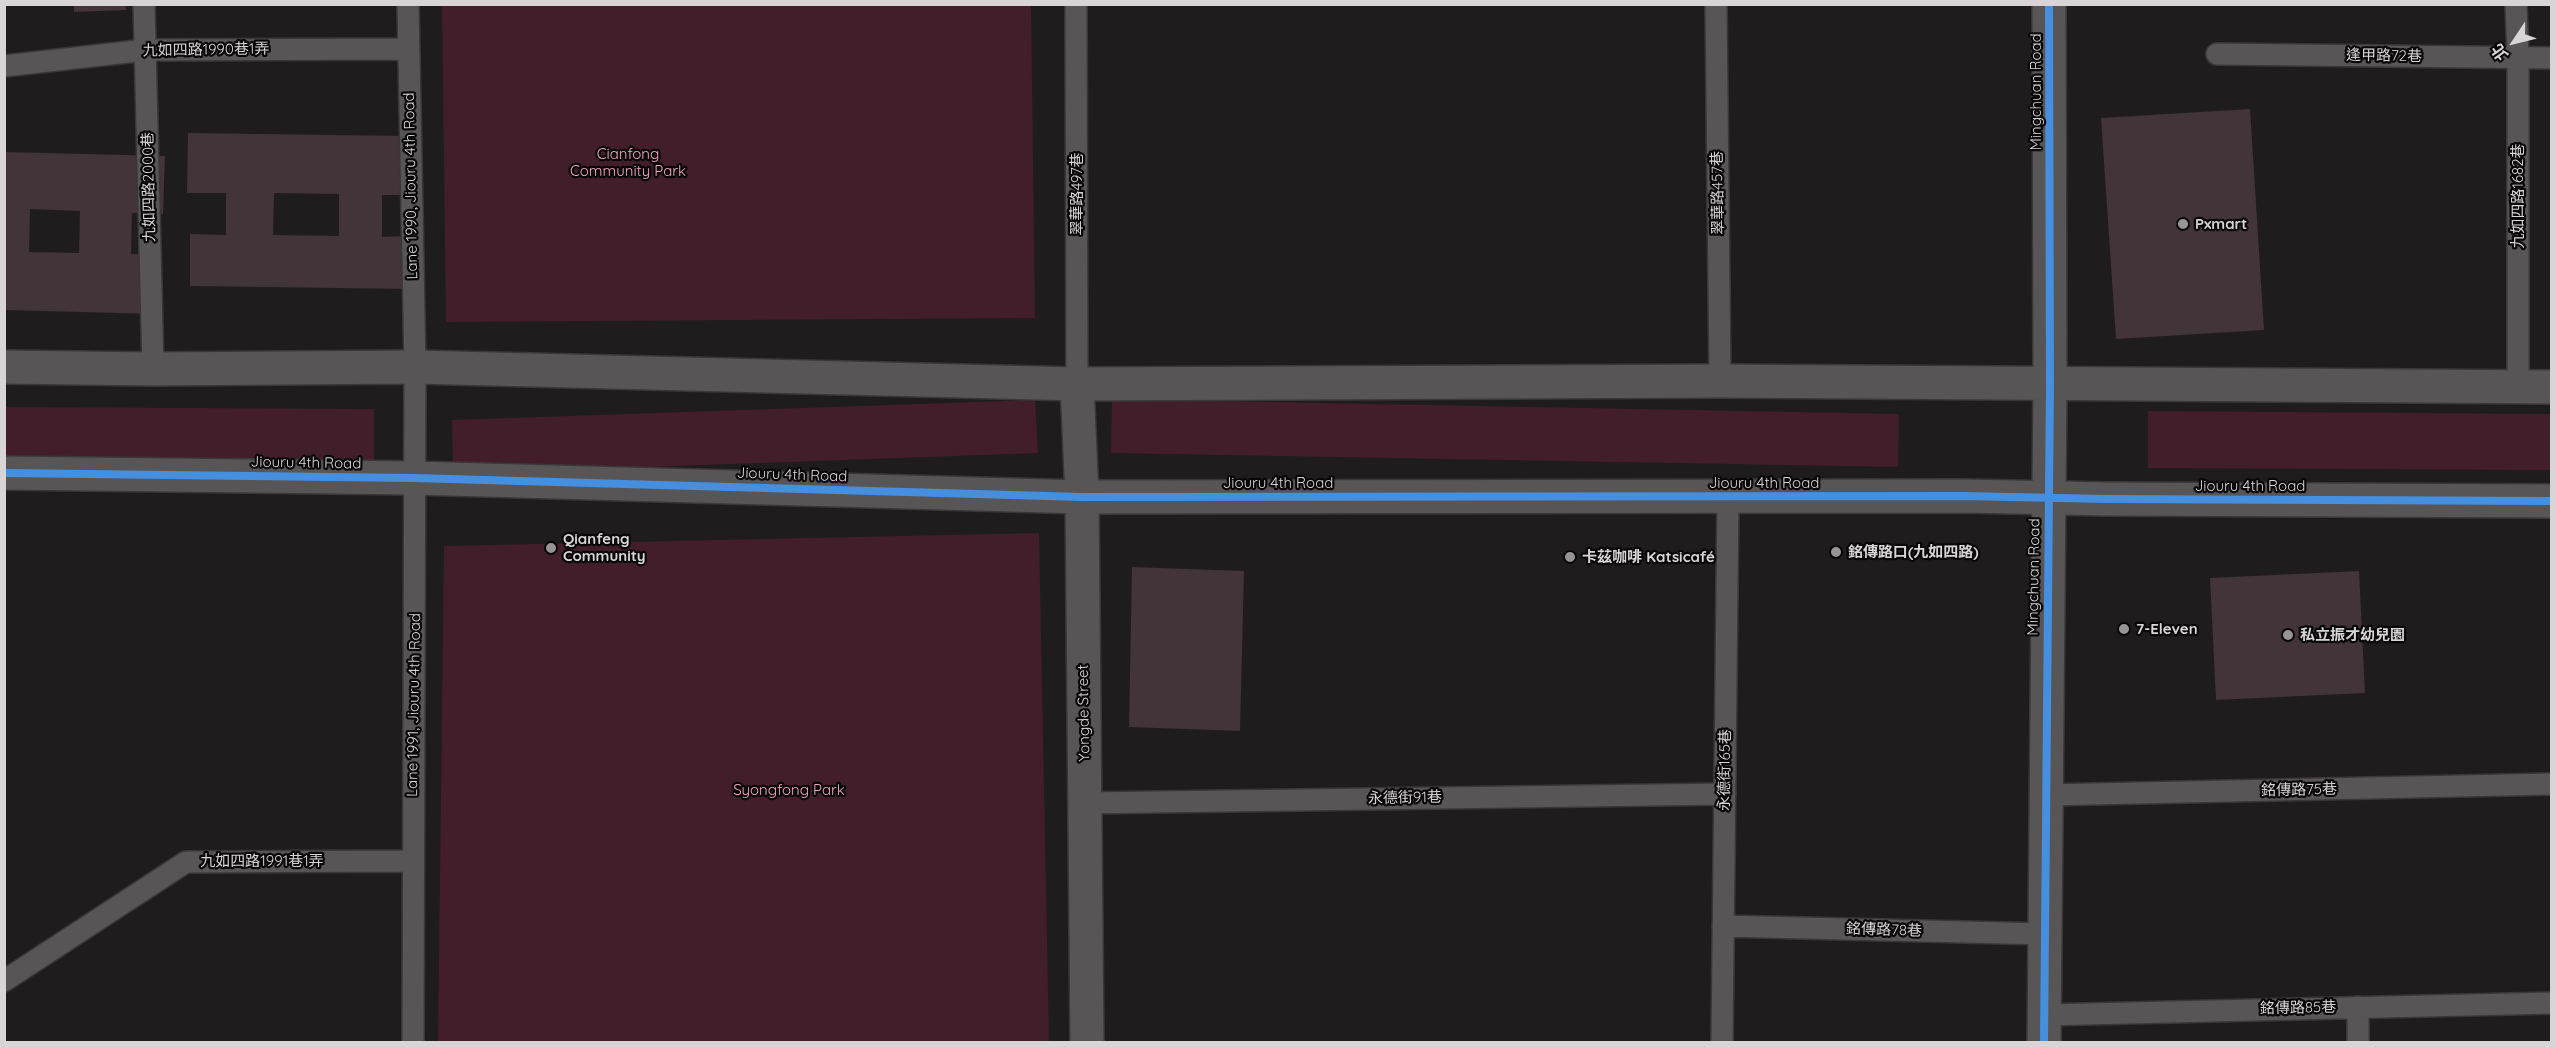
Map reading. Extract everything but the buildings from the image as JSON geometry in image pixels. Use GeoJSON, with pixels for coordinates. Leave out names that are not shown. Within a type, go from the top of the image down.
{"type":"FeatureCollection","features":[{"type":"Feature","properties":{"kind":"street","name":"Mingchuan Road"},"geometry":{"type":"LineString","coordinates":[[2044,1029],[2050,383],[2049,4]]}},
{"type":"Feature","properties":{"kind":"street"},"geometry":{"type":"LineString","coordinates":[[4,367],[153,369],[415,367],[1077,384],[1720,381],[2552,387]]}},
{"type":"Feature","properties":{"kind":"street","name":"Yongde Street"},"geometry":{"type":"LineString","coordinates":[[1077,384],[1082,497],[1087,1042]]}},
{"type":"Feature","properties":{"kind":"street","name":"Jiouru 4th Road"},"geometry":{"type":"LineString","coordinates":[[4,473],[414,478],[1082,497],[1964,496],[2049,499],[2551,501]]}},
{"type":"Feature","properties":{"kind":"lane","name":"九如四路2000巷"},"geometry":{"type":"LineString","coordinates":[[144,4],[153,369]]}},
{"type":"Feature","properties":{"kind":"lane","name":"Lane 1990, Jiouru 4th Road"},"geometry":{"type":"LineString","coordinates":[[408,4],[415,367]]}},
{"type":"Feature","properties":{"kind":"lane","name":"翠華路497巷"},"geometry":{"type":"LineString","coordinates":[[1076,4],[1077,384]]}},
{"type":"Feature","properties":{"kind":"lane","name":"翠華路457巷"},"geometry":{"type":"LineString","coordinates":[[1716,4],[1720,381]]}},
{"type":"Feature","properties":{"kind":"lane","name":"九如四路1682巷"},"geometry":{"type":"LineString","coordinates":[[2516,4],[2518,57],[2517,387]]}},
{"type":"Feature","properties":{"kind":"lane","name":"九如四路1990巷1弄"},"geometry":{"type":"LineString","coordinates":[[4,66],[146,50],[408,49]]}},
{"type":"Feature","properties":{"kind":"lane","name":"逢甲路72巷"},"geometry":{"type":"LineString","coordinates":[[2217,54],[2552,58]]}},
{"type":"Feature","properties":{"kind":"lane","name":"Lane 1991, Jiouru 4th Road"},"geometry":{"type":"LineString","coordinates":[[413,1042],[415,367]]}},
{"type":"Feature","properties":{"kind":"lane","name":"永德街165巷"},"geometry":{"type":"LineString","coordinates":[[1722,1042],[1728,496]]}},
{"type":"Feature","properties":{"kind":"lane"},"geometry":{"type":"LineString","coordinates":[[2551,501],[2552,508]]}},
{"type":"Feature","properties":{"kind":"lane","name":"銘傳路75巷"},"geometry":{"type":"LineString","coordinates":[[2046,795],[2552,784]]}},
{"type":"Feature","properties":{"kind":"lane","name":"永德街91巷"},"geometry":{"type":"LineString","coordinates":[[1085,803],[1725,794]]}},
{"type":"Feature","properties":{"kind":"lane","name":"九如四路1991巷1弄"},"geometry":{"type":"LineString","coordinates":[[4,981],[186,862],[412,861]]}},
{"type":"Feature","properties":{"kind":"lane","name":"銘傳路78巷"},"geometry":{"type":"LineString","coordinates":[[1723,926],[2045,934]]}},
{"type":"Feature","properties":{"kind":"lane","name":"銘傳路85巷"},"geometry":{"type":"LineString","coordinates":[[2044,1029],[2358,1007],[2552,1003]]}},
{"type":"Feature","properties":{"kind":"lane"},"geometry":{"type":"LineString","coordinates":[[2358,1007],[2358,1042]]}},
{"type":"Feature","properties":{"kind":"green space","name":"Cianfong Community Park"},"geometry":{"type":"Polygon","coordinates":[[[442,5],[1031,5],[1035,318],[446,322],[442,5]]]}},
{"type":"Feature","properties":{"kind":"green space"},"geometry":{"type":"Polygon","coordinates":[[[1112,399],[1899,414],[1898,467],[1111,453],[1112,399]]]}},
{"type":"Feature","properties":{"kind":"green space"},"geometry":{"type":"Polygon","coordinates":[[[1035,400],[1038,453],[453,474],[452,420],[1035,400]]]}},
{"type":"Feature","properties":{"kind":"green space"},"geometry":{"type":"Polygon","coordinates":[[[5,407],[374,409],[374,463],[5,461],[5,407]]]}},
{"type":"Feature","properties":{"kind":"green space"},"geometry":{"type":"Polygon","coordinates":[[[2148,411],[2551,414],[2551,470],[2148,468],[2148,411]]]}},
{"type":"Feature","properties":{"kind":"green space","name":"Syongfong Park"},"geometry":{"type":"Polygon","coordinates":[[[1039,533],[1049,1042],[438,1042],[444,546],[1039,533]]]}},
{"type":"Feature","properties":{"kind":"cycle path"},"geometry":{"type":"LineString","coordinates":[[2044,1042],[2050,383],[2049,4]]}},
{"type":"Feature","properties":{"kind":"cycle path"},"geometry":{"type":"LineString","coordinates":[[4,473],[414,478],[1082,497],[1964,496],[2552,501]]}},
{"type":"Feature","properties":{"kind":"place","name":"Pxmart"},"geometry":{"type":"Point","coordinates":[2183,224]}},
{"type":"Feature","properties":{"kind":"place","name":"Qianfeng Community"},"geometry":{"type":"Point","coordinates":[551,548]}},
{"type":"Feature","properties":{"kind":"place","name":"銘傳路口(九如四路)"},"geometry":{"type":"Point","coordinates":[1836,552]}},
{"type":"Feature","properties":{"kind":"place","name":"卡茲咖啡 Katsicafé"},"geometry":{"type":"Point","coordinates":[1570,557]}},
{"type":"Feature","properties":{"kind":"place","name":"7-Eleven"},"geometry":{"type":"Point","coordinates":[2124,629]}},
{"type":"Feature","properties":{"kind":"place","name":"私立振才幼兒園"},"geometry":{"type":"Point","coordinates":[2288,635]}}]}
